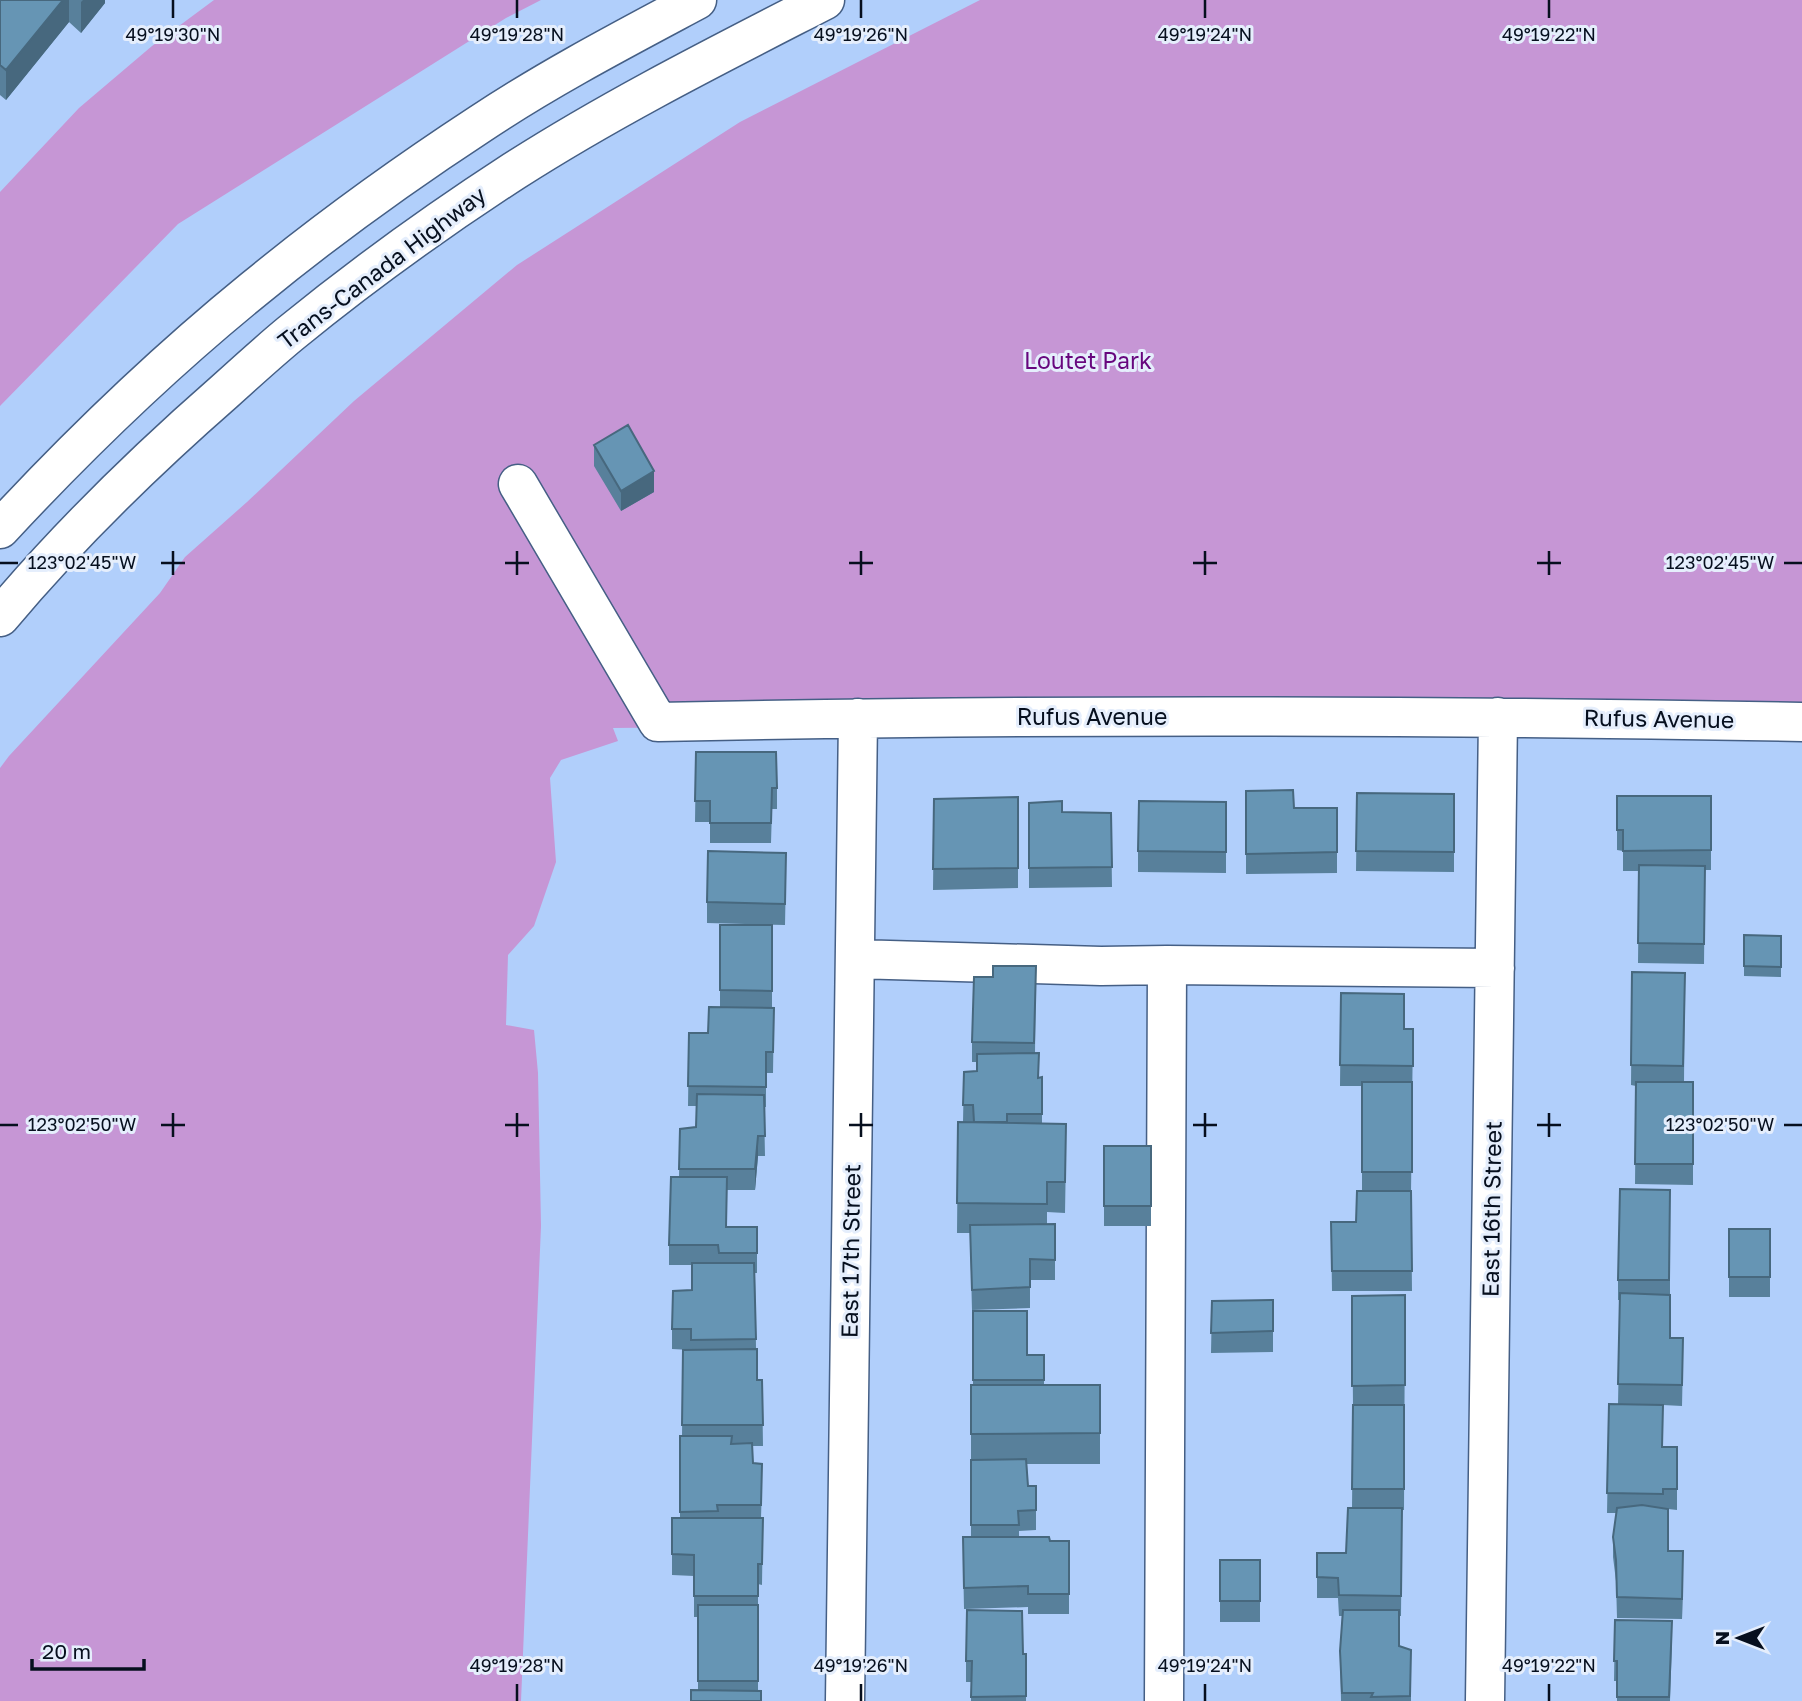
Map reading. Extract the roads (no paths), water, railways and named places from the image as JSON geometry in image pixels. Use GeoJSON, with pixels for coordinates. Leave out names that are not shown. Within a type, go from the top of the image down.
{"type":"FeatureCollection","features":[{"type":"Feature","properties":{"kind":"main road"},"geometry":{"type":"LineString","coordinates":[[0,530],[58,468],[146,383],[253,290],[366,202],[483,122],[601,51],[696,0]]}},
{"type":"Feature","properties":{"kind":"main road","name":"Trans-Canada Highway"},"geometry":{"type":"LineString","coordinates":[[0,617],[99,508],[185,426],[290,333],[400,250],[514,171],[631,102],[825,0]]}},
{"type":"Feature","properties":{"kind":"main road","name":"Rufus Avenue"},"geometry":{"type":"LineString","coordinates":[[518,484],[658,722],[858,718],[1498,717],[1802,722]]}},
{"type":"Feature","properties":{"kind":"main road","name":"East 16th Street"},"geometry":{"type":"LineString","coordinates":[[1485,1701],[1498,717]]}},
{"type":"Feature","properties":{"kind":"main road","name":"East 17th Street"},"geometry":{"type":"LineString","coordinates":[[845,1701],[858,718]]}},
{"type":"Feature","properties":{"kind":"main road"},"geometry":{"type":"LineString","coordinates":[[855,959],[1101,966],[1495,968]]}},
{"type":"Feature","properties":{"kind":"main road"},"geometry":{"type":"LineString","coordinates":[[1164,1701],[1167,965]]}},
{"type":"Feature","properties":{"kind":"park label","name":"Loutet Park"},"geometry":{"type":"Point","coordinates":[1088,361]}}]}
